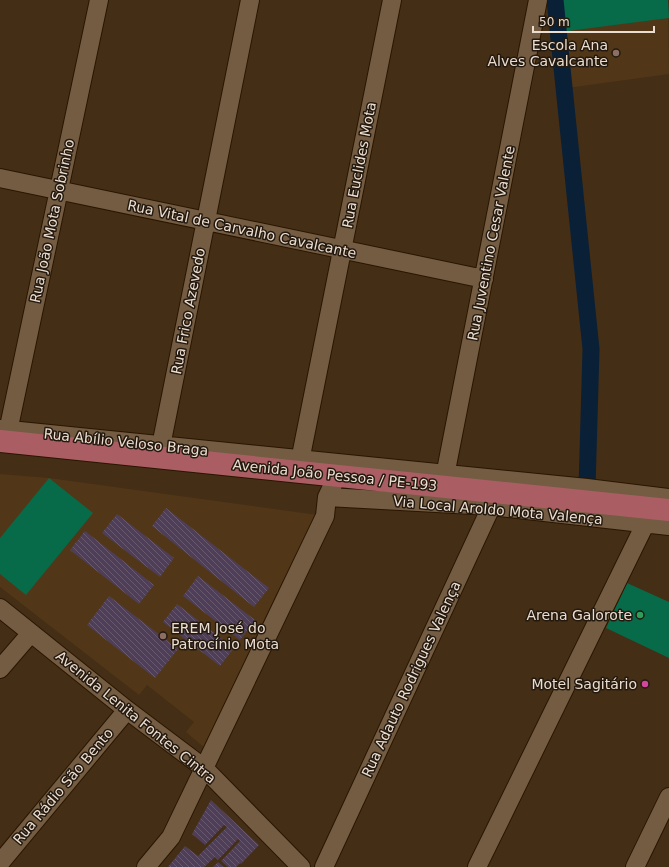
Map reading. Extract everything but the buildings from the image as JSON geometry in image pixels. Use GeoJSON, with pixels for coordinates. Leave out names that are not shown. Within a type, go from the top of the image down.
{"type":"FeatureCollection","features":[{"type":"Feature","properties":{"kind":"main road","name":"Avenida João Pessoa / PE-193"},"geometry":{"type":"LineString","coordinates":[[4,435],[300,465],[337,476],[444,480],[495,499],[659,510]]}},
{"type":"Feature","properties":{"kind":"street","name":"Rua João Mota Sobrinho"},"geometry":{"type":"LineString","coordinates":[[4,435],[59,191],[99,0]]}},
{"type":"Feature","properties":{"kind":"street","name":"Rua Frico Azevedo"},"geometry":{"type":"LineString","coordinates":[[160,451],[250,0]]}},
{"type":"Feature","properties":{"kind":"street","name":"Rua Euclides Mota"},"geometry":{"type":"LineString","coordinates":[[300,465],[392,0]]}},
{"type":"Feature","properties":{"kind":"street","name":"Rua Juventino Cesar Valente"},"geometry":{"type":"LineString","coordinates":[[444,480],[538,0]]}},
{"type":"Feature","properties":{"kind":"street","name":"Rua Vital de Carvalho Cavalcante"},"geometry":{"type":"LineString","coordinates":[[0,178],[484,279]]}},
{"type":"Feature","properties":{"kind":"street"},"geometry":{"type":"LineString","coordinates":[[300,465],[444,480],[587,488],[659,510],[669,526]]}},
{"type":"Feature","properties":{"kind":"street"},"geometry":{"type":"LineString","coordinates":[[146,867],[171,837],[324,516],[327,497],[337,476]]}},
{"type":"Feature","properties":{"kind":"street","name":"Via Local Aroldo Mota Valença"},"geometry":{"type":"LineString","coordinates":[[327,497],[495,499]]}},
{"type":"Feature","properties":{"kind":"street","name":"Rua Adauto Rodrigues Valença"},"geometry":{"type":"LineString","coordinates":[[324,867],[495,499]]}},
{"type":"Feature","properties":{"kind":"street"},"geometry":{"type":"LineString","coordinates":[[477,867],[659,510]]}},
{"type":"Feature","properties":{"kind":"street","name":"Avenida Lenita Fontes Cintra"},"geometry":{"type":"LineString","coordinates":[[0,608],[126,710],[204,768],[301,867]]}},
{"type":"Feature","properties":{"kind":"street"},"geometry":{"type":"LineString","coordinates":[[0,669],[31,633]]}},
{"type":"Feature","properties":{"kind":"street","name":"Rua Rádio São Bento"},"geometry":{"type":"LineString","coordinates":[[0,863],[126,710]]}},
{"type":"Feature","properties":{"kind":"street"},"geometry":{"type":"LineString","coordinates":[[635,867],[669,797]]}},
{"type":"Feature","properties":{"kind":"shaded area","name":"Escola Ana Alves Cavalcante"},"geometry":{"type":"Polygon","coordinates":[[[556,0],[668,0],[669,74],[567,88],[556,0]]]}},
{"type":"Feature","properties":{"kind":"shaded area","name":"EREM José do Patrocínio Mota"},"geometry":{"type":"Polygon","coordinates":[[[0,474],[49,478],[325,516],[206,749],[186,732],[194,722],[147,685],[139,695],[0,587],[0,474]]]}},
{"type":"Feature","properties":{"kind":"green space"},"geometry":{"type":"Polygon","coordinates":[[[556,0],[668,0],[669,18],[560,32],[556,0]]]}},
{"type":"Feature","properties":{"kind":"green space"},"geometry":{"type":"Polygon","coordinates":[[[49,478],[93,513],[26,595],[0,574],[0,538],[49,478]]]}},
{"type":"Feature","properties":{"kind":"green space","name":"Arena Galorote"},"geometry":{"type":"Polygon","coordinates":[[[627,583],[669,602],[669,658],[606,628],[627,583]]]}},
{"type":"Feature","properties":{"kind":"waterway"},"geometry":{"type":"LineString","coordinates":[[555,0],[591,349],[587,488]]}},
{"type":"Feature","properties":{"kind":"place","name":"Escola Ana Alves Cavalcante"},"geometry":{"type":"Point","coordinates":[616,53]}},
{"type":"Feature","properties":{"kind":"place","name":"Arena Galorote"},"geometry":{"type":"Point","coordinates":[640,615]}},
{"type":"Feature","properties":{"kind":"place","name":"EREM José do Patrocínio Mota"},"geometry":{"type":"Point","coordinates":[163,636]}},
{"type":"Feature","properties":{"kind":"place","name":"Motel Sagitário"},"geometry":{"type":"Point","coordinates":[645,684]}}]}
